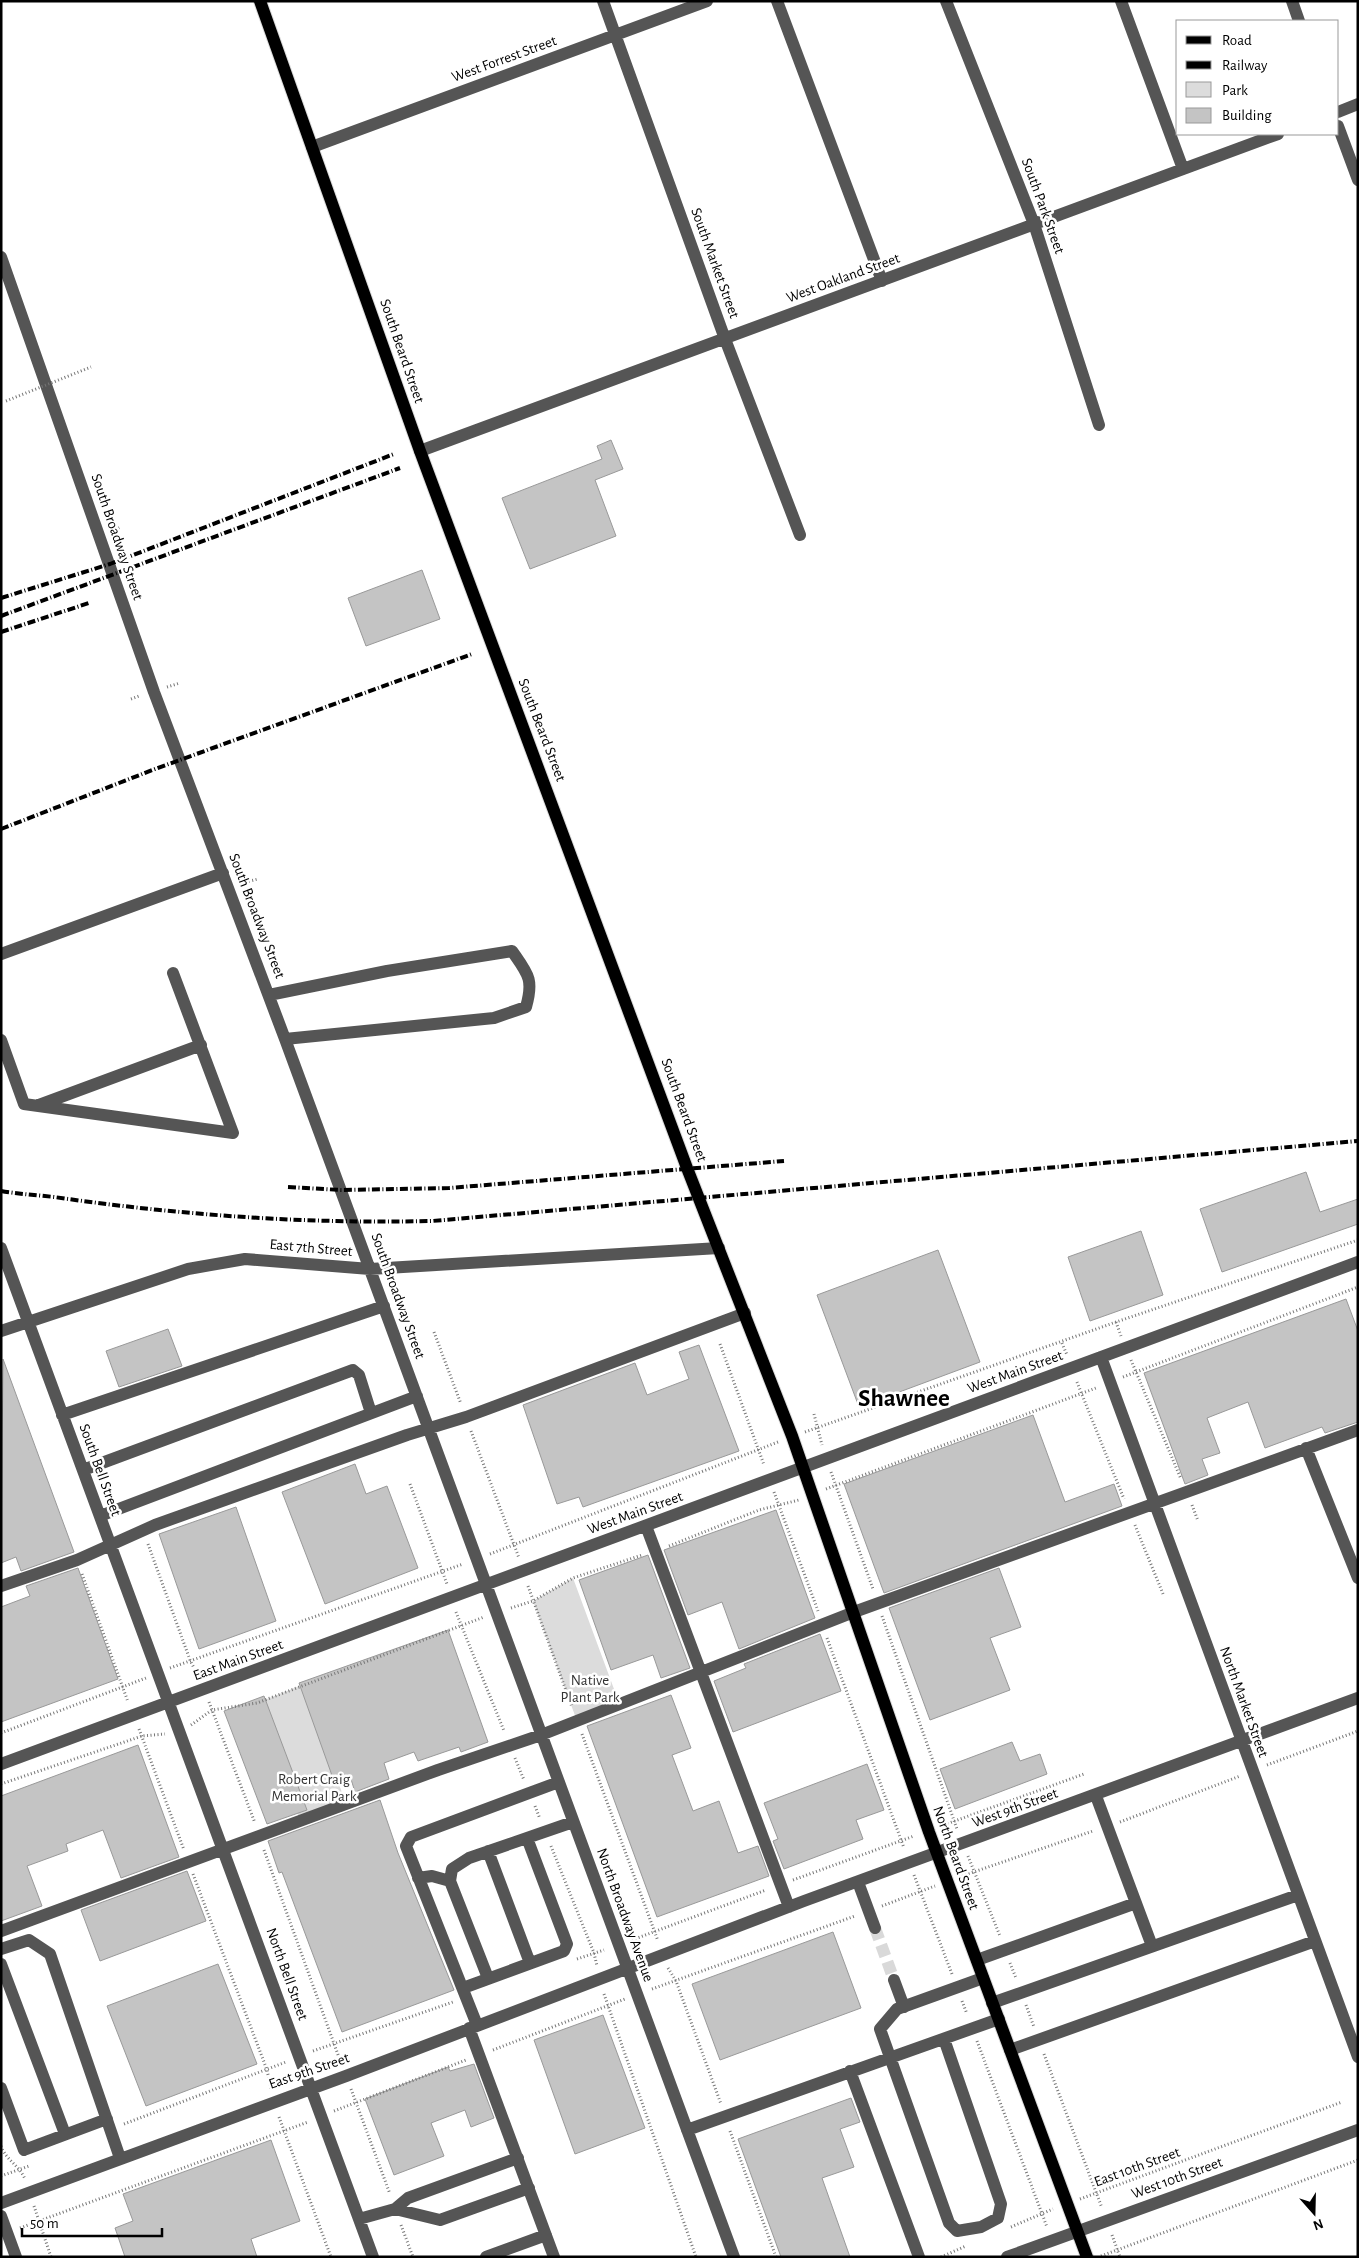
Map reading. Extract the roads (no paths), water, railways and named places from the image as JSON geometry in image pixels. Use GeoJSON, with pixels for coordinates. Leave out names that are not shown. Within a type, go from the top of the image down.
{"type":"FeatureCollection","features":[{"type":"Feature","properties":{"kind":"main road","name":"South Beard Street"},"geometry":{"type":"LineString","coordinates":[[260,1],[420,451],[803,1468]]}},
{"type":"Feature","properties":{"kind":"main road","name":"North Beard Street"},"geometry":{"type":"LineString","coordinates":[[803,1468],[947,1881],[1088,2257]]}},
{"type":"Feature","properties":{"kind":"street","name":"South Market Street"},"geometry":{"type":"LineString","coordinates":[[603,1],[725,339],[800,535]]}},
{"type":"Feature","properties":{"kind":"street","name":"West Forrest Street"},"geometry":{"type":"LineString","coordinates":[[312,146],[707,1]]}},
{"type":"Feature","properties":{"kind":"street"},"geometry":{"type":"LineString","coordinates":[[777,1],[882,280]]}},
{"type":"Feature","properties":{"kind":"street","name":"South Park Street"},"geometry":{"type":"LineString","coordinates":[[946,1],[1034,224],[1100,425]]}},
{"type":"Feature","properties":{"kind":"street"},"geometry":{"type":"LineString","coordinates":[[1121,1],[1183,169]]}},
{"type":"Feature","properties":{"kind":"street"},"geometry":{"type":"LineString","coordinates":[[1292,1],[1299,20]]}},
{"type":"Feature","properties":{"kind":"street"},"geometry":{"type":"LineString","coordinates":[[1339,112],[1358,104]]}},
{"type":"Feature","properties":{"kind":"street"},"geometry":{"type":"LineString","coordinates":[[1339,129],[1358,180]]}},
{"type":"Feature","properties":{"kind":"street","name":"West Oakland Street"},"geometry":{"type":"LineString","coordinates":[[420,451],[1275,135]]}},
{"type":"Feature","properties":{"kind":"street","name":"South Broadway Street"},"geometry":{"type":"LineString","coordinates":[[1,257],[154,692],[286,1039],[417,1396],[427,1429],[486,1585]]}},
{"type":"Feature","properties":{"kind":"street"},"geometry":{"type":"LineString","coordinates":[[1,954],[223,873]]}},
{"type":"Feature","properties":{"kind":"street"},"geometry":{"type":"LineString","coordinates":[[269,995],[386,971],[512,951],[525,969],[531,988],[526,1006],[494,1018],[286,1039]]}},
{"type":"Feature","properties":{"kind":"street"},"geometry":{"type":"LineString","coordinates":[[1,1040],[24,1104],[234,1133],[173,973]]}},
{"type":"Feature","properties":{"kind":"street"},"geometry":{"type":"LineString","coordinates":[[38,1106],[201,1045]]}},
{"type":"Feature","properties":{"kind":"street","name":"South Bell Street"},"geometry":{"type":"LineString","coordinates":[[1,1248],[169,1702]]}},
{"type":"Feature","properties":{"kind":"street","name":"East 7th Street"},"geometry":{"type":"LineString","coordinates":[[1,1331],[188,1269],[245,1259],[370,1269],[719,1248]]}},
{"type":"Feature","properties":{"kind":"street","name":"West Main Street"},"geometry":{"type":"LineString","coordinates":[[486,1585],[1358,1262]]}},
{"type":"Feature","properties":{"kind":"street"},"geometry":{"type":"LineString","coordinates":[[62,1415],[384,1306]]}},
{"type":"Feature","properties":{"kind":"street"},"geometry":{"type":"LineString","coordinates":[[1,1586],[77,1560],[155,1525],[466,1417],[745,1313]]}},
{"type":"Feature","properties":{"kind":"street","name":"North Market Street"},"geometry":{"type":"LineString","coordinates":[[1102,1357],[1358,2057]]}},
{"type":"Feature","properties":{"kind":"street"},"geometry":{"type":"LineString","coordinates":[[82,1470],[353,1370],[358,1375],[371,1413]]}},
{"type":"Feature","properties":{"kind":"street"},"geometry":{"type":"LineString","coordinates":[[100,1516],[417,1396]]}},
{"type":"Feature","properties":{"kind":"street"},"geometry":{"type":"LineString","coordinates":[[1,1931],[438,1770],[541,1735],[854,1612],[1358,1430]]}},
{"type":"Feature","properties":{"kind":"street"},"geometry":{"type":"LineString","coordinates":[[1306,1448],[1358,1578]]}},
{"type":"Feature","properties":{"kind":"street"},"geometry":{"type":"LineString","coordinates":[[646,1526],[789,1907]]}},
{"type":"Feature","properties":{"kind":"street","name":"North Broadway Avenue"},"geometry":{"type":"LineString","coordinates":[[486,1585],[734,2257]]}},
{"type":"Feature","properties":{"kind":"street","name":"East Main Street"},"geometry":{"type":"LineString","coordinates":[[1,1764],[486,1585]]}},
{"type":"Feature","properties":{"kind":"street","name":"West 9th Street"},"geometry":{"type":"LineString","coordinates":[[627,1968],[1358,1698]]}},
{"type":"Feature","properties":{"kind":"street","name":"North Bell Street"},"geometry":{"type":"LineString","coordinates":[[169,1702],[373,2257]]}},
{"type":"Feature","properties":{"kind":"street"},"geometry":{"type":"LineString","coordinates":[[554,2257],[480,2055],[463,1988],[406,1846],[411,1837],[559,1782]]}},
{"type":"Feature","properties":{"kind":"street"},"geometry":{"type":"LineString","coordinates":[[1096,1796],[1152,1946]]}},
{"type":"Feature","properties":{"kind":"street"},"geometry":{"type":"LineString","coordinates":[[488,1978],[450,1882],[452,1869],[469,1858],[573,1822]]}},
{"type":"Feature","properties":{"kind":"street"},"geometry":{"type":"LineString","coordinates":[[463,1988],[564,1951],[567,1944],[527,1838]]}},
{"type":"Feature","properties":{"kind":"street"},"geometry":{"type":"LineString","coordinates":[[488,1851],[530,1963]]}},
{"type":"Feature","properties":{"kind":"street"},"geometry":{"type":"LineString","coordinates":[[418,1878],[432,1876],[450,1882]]}},
{"type":"Feature","properties":{"kind":"street"},"geometry":{"type":"LineString","coordinates":[[858,1882],[875,1928]]}},
{"type":"Feature","properties":{"kind":"street"},"geometry":{"type":"LineString","coordinates":[[992,2003],[1298,1895]]}},
{"type":"Feature","properties":{"kind":"street"},"geometry":{"type":"LineString","coordinates":[[977,1960],[1136,1903]]}},
{"type":"Feature","properties":{"kind":"street"},"geometry":{"type":"LineString","coordinates":[[1,1949],[30,1940],[50,1954],[120,2158]]}},
{"type":"Feature","properties":{"kind":"street"},"geometry":{"type":"LineString","coordinates":[[1010,2050],[1315,1941]]}},
{"type":"Feature","properties":{"kind":"street"},"geometry":{"type":"LineString","coordinates":[[1,1964],[65,2134]]}},
{"type":"Feature","properties":{"kind":"street","name":"East 9th Street"},"geometry":{"type":"LineString","coordinates":[[1,2203],[273,2101],[346,2076],[627,1968]]}},
{"type":"Feature","properties":{"kind":"street"},"geometry":{"type":"LineString","coordinates":[[944,2039],[1001,2204],[998,2218],[981,2227],[957,2231],[949,2222],[880,2029],[897,2009],[983,1978]]}},
{"type":"Feature","properties":{"kind":"street"},"geometry":{"type":"LineString","coordinates":[[894,1980],[904,2007]]}},
{"type":"Feature","properties":{"kind":"street"},"geometry":{"type":"LineString","coordinates":[[687,2130],[999,2019]]}},
{"type":"Feature","properties":{"kind":"street"},"geometry":{"type":"LineString","coordinates":[[850,2071],[918,2257]]}},
{"type":"Feature","properties":{"kind":"street"},"geometry":{"type":"LineString","coordinates":[[1,2088],[24,2150],[107,2119]]}},
{"type":"Feature","properties":{"kind":"street","name":"West 10th Street"},"geometry":{"type":"LineString","coordinates":[[1007,2257],[1358,2130]]}},
{"type":"Feature","properties":{"kind":"street"},"geometry":{"type":"LineString","coordinates":[[359,2219],[396,2209],[408,2198],[518,2158]]}},
{"type":"Feature","properties":{"kind":"street"},"geometry":{"type":"LineString","coordinates":[[396,2209],[440,2220],[529,2188]]}},
{"type":"Feature","properties":{"kind":"street"},"geometry":{"type":"LineString","coordinates":[[1,2216],[16,2257]]}},
{"type":"Feature","properties":{"kind":"street"},"geometry":{"type":"LineString","coordinates":[[486,2257],[546,2235]]}},
{"type":"Feature","properties":{"kind":"tunnel"},"geometry":{"type":"LineString","coordinates":[[875,1928],[894,1980]]}},
{"type":"Feature","properties":{"kind":"railway"},"geometry":{"type":"LineString","coordinates":[[1,598],[110,564],[394,454]]}},
{"type":"Feature","properties":{"kind":"railway"},"geometry":{"type":"LineString","coordinates":[[1,616],[400,468]]}},
{"type":"Feature","properties":{"kind":"railway"},"geometry":{"type":"LineString","coordinates":[[1,632],[89,603]]}},
{"type":"Feature","properties":{"kind":"railway"},"geometry":{"type":"LineString","coordinates":[[1,829],[155,769],[472,654]]}},
{"type":"Feature","properties":{"kind":"railway"},"geometry":{"type":"LineString","coordinates":[[1,1191],[148,1209],[242,1217],[384,1222],[432,1221],[1358,1141]]}},
{"type":"Feature","properties":{"kind":"railway"},"geometry":{"type":"LineString","coordinates":[[288,1187],[341,1190],[449,1188],[784,1161]]}},
{"type":"Feature","properties":{"kind":"district","name":"Shawnee"},"geometry":{"type":"Point","coordinates":[904,1398]}},
{"type":"Feature","properties":{"kind":"park label","name":"Native Plant Park"},"geometry":{"type":"Point","coordinates":[590,1688]}},
{"type":"Feature","properties":{"kind":"park label","name":"Robert Craig Memorial Park"},"geometry":{"type":"Point","coordinates":[314,1788]}}]}
